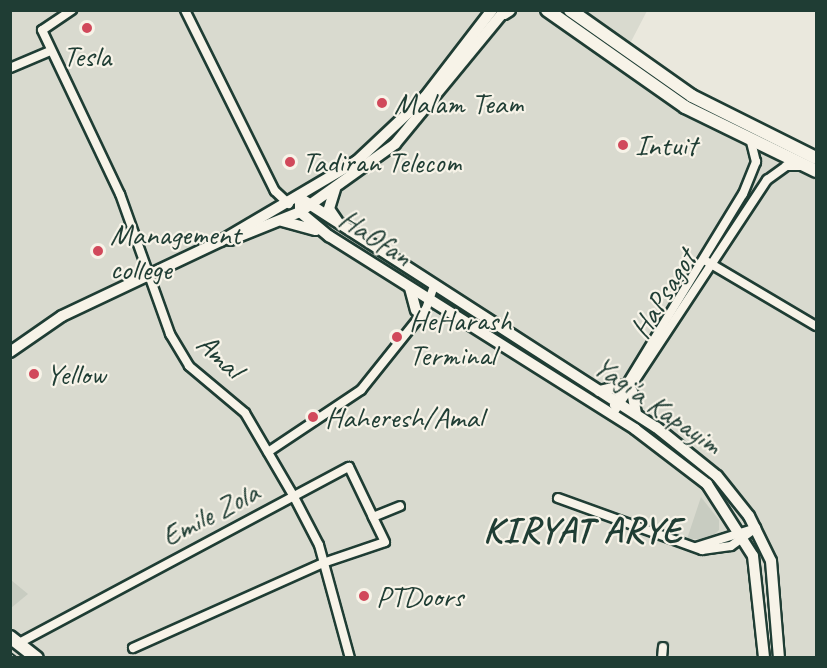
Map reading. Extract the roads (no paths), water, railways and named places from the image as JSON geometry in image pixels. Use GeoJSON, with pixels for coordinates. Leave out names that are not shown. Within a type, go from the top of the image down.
{"type":"FeatureCollection","features":[{"type":"Feature","properties":{"kind":"main road"},"geometry":{"type":"LineString","coordinates":[[547,10],[685,107],[811,168]]}},
{"type":"Feature","properties":{"kind":"main road"},"geometry":{"type":"LineString","coordinates":[[570,10],[692,96],[816,158]]}},
{"type":"Feature","properties":{"kind":"main road"},"geometry":{"type":"LineString","coordinates":[[15,640],[37,657]]}},
{"type":"Feature","properties":{"kind":"street"},"geometry":{"type":"LineString","coordinates":[[10,68],[50,51],[42,30],[72,10]]}},
{"type":"Feature","properties":{"kind":"street"},"geometry":{"type":"LineString","coordinates":[[185,10],[275,191],[290,204]]}},
{"type":"Feature","properties":{"kind":"street"},"geometry":{"type":"LineString","coordinates":[[221,241],[290,204],[305,201],[337,186],[395,144],[502,11]]}},
{"type":"Feature","properties":{"kind":"street"},"geometry":{"type":"LineString","coordinates":[[10,352],[62,316],[148,271],[300,212],[305,201],[389,135],[502,11]]}},
{"type":"Feature","properties":{"kind":"street","name":"Amal"},"geometry":{"type":"LineString","coordinates":[[50,51],[120,194],[182,359],[237,404],[294,496],[323,563],[350,657]]}},
{"type":"Feature","properties":{"kind":"street","name":"HaPsagot"},"geometry":{"type":"LineString","coordinates":[[628,388],[701,257],[754,173],[750,138]]}},
{"type":"Feature","properties":{"kind":"street","name":"HaPsagot"},"geometry":{"type":"LineString","coordinates":[[612,414],[767,180],[786,166],[811,168]]}},
{"type":"Feature","properties":{"kind":"street"},"geometry":{"type":"LineString","coordinates":[[337,186],[329,208],[352,236]]}},
{"type":"Feature","properties":{"kind":"street","name":"HaOfan"},"geometry":{"type":"LineString","coordinates":[[305,201],[352,236],[434,286]]}},
{"type":"Feature","properties":{"kind":"street","name":"HaOfan"},"geometry":{"type":"LineString","coordinates":[[300,212],[329,236],[427,298]]}},
{"type":"Feature","properties":{"kind":"street"},"geometry":{"type":"LineString","coordinates":[[279,221],[329,236]]}},
{"type":"Feature","properties":{"kind":"street"},"geometry":{"type":"LineString","coordinates":[[701,257],[816,326]]}},
{"type":"Feature","properties":{"kind":"street"},"geometry":{"type":"LineString","coordinates":[[408,286],[416,310]]}},
{"type":"Feature","properties":{"kind":"street"},"geometry":{"type":"LineString","coordinates":[[268,452],[361,390],[411,325],[434,286]]}},
{"type":"Feature","properties":{"kind":"street","name":"Yagi'a Kapayim"},"geometry":{"type":"LineString","coordinates":[[434,286],[639,417],[717,476],[756,528],[775,578],[779,657]]}},
{"type":"Feature","properties":{"kind":"street"},"geometry":{"type":"LineString","coordinates":[[411,325],[416,310],[427,298]]}},
{"type":"Feature","properties":{"kind":"street","name":"Yagi'a Kapayim"},"geometry":{"type":"LineString","coordinates":[[427,298],[612,414],[707,484],[743,534],[759,578],[764,657]]}},
{"type":"Feature","properties":{"kind":"street"},"geometry":{"type":"LineString","coordinates":[[599,392],[628,388],[639,417]]}},
{"type":"Feature","properties":{"kind":"street","name":"Emile Zola"},"geometry":{"type":"LineString","coordinates":[[15,640],[193,550],[349,467],[373,517]]}},
{"type":"Feature","properties":{"kind":"street"},"geometry":{"type":"LineString","coordinates":[[558,498],[690,548],[743,534],[756,528]]}},
{"type":"Feature","properties":{"kind":"street"},"geometry":{"type":"LineString","coordinates":[[133,648],[323,563],[385,542],[373,517],[400,506]]}},
{"type":"Feature","properties":{"kind":"street"},"geometry":{"type":"LineString","coordinates":[[662,657],[663,647]]}},
{"type":"Feature","properties":{"kind":"tram line"},"geometry":{"type":"LineString","coordinates":[[10,652],[18,658]]}},
{"type":"Feature","properties":{"kind":"place","name":"Tesla"},"geometry":{"type":"Point","coordinates":[87,28]}},
{"type":"Feature","properties":{"kind":"place","name":"Malam Team"},"geometry":{"type":"Point","coordinates":[382,103]}},
{"type":"Feature","properties":{"kind":"place","name":"Intuit"},"geometry":{"type":"Point","coordinates":[623,145]}},
{"type":"Feature","properties":{"kind":"place","name":"Tadiran Telecom"},"geometry":{"type":"Point","coordinates":[290,162]}},
{"type":"Feature","properties":{"kind":"place","name":"Management college"},"geometry":{"type":"Point","coordinates":[98,251]}},
{"type":"Feature","properties":{"kind":"place","name":"HeHarash Terminal"},"geometry":{"type":"Point","coordinates":[397,337]}},
{"type":"Feature","properties":{"kind":"place","name":"Yellow"},"geometry":{"type":"Point","coordinates":[34,374]}},
{"type":"Feature","properties":{"kind":"place","name":"Haheresh/Amal"},"geometry":{"type":"Point","coordinates":[313,417]}},
{"type":"Feature","properties":{"kind":"place","name":"PTDoors"},"geometry":{"type":"Point","coordinates":[364,596]}},
{"type":"Feature","properties":{"kind":"district","name":"KIRYAT ARYE"},"geometry":{"type":"Point","coordinates":[583,531]}}]}
